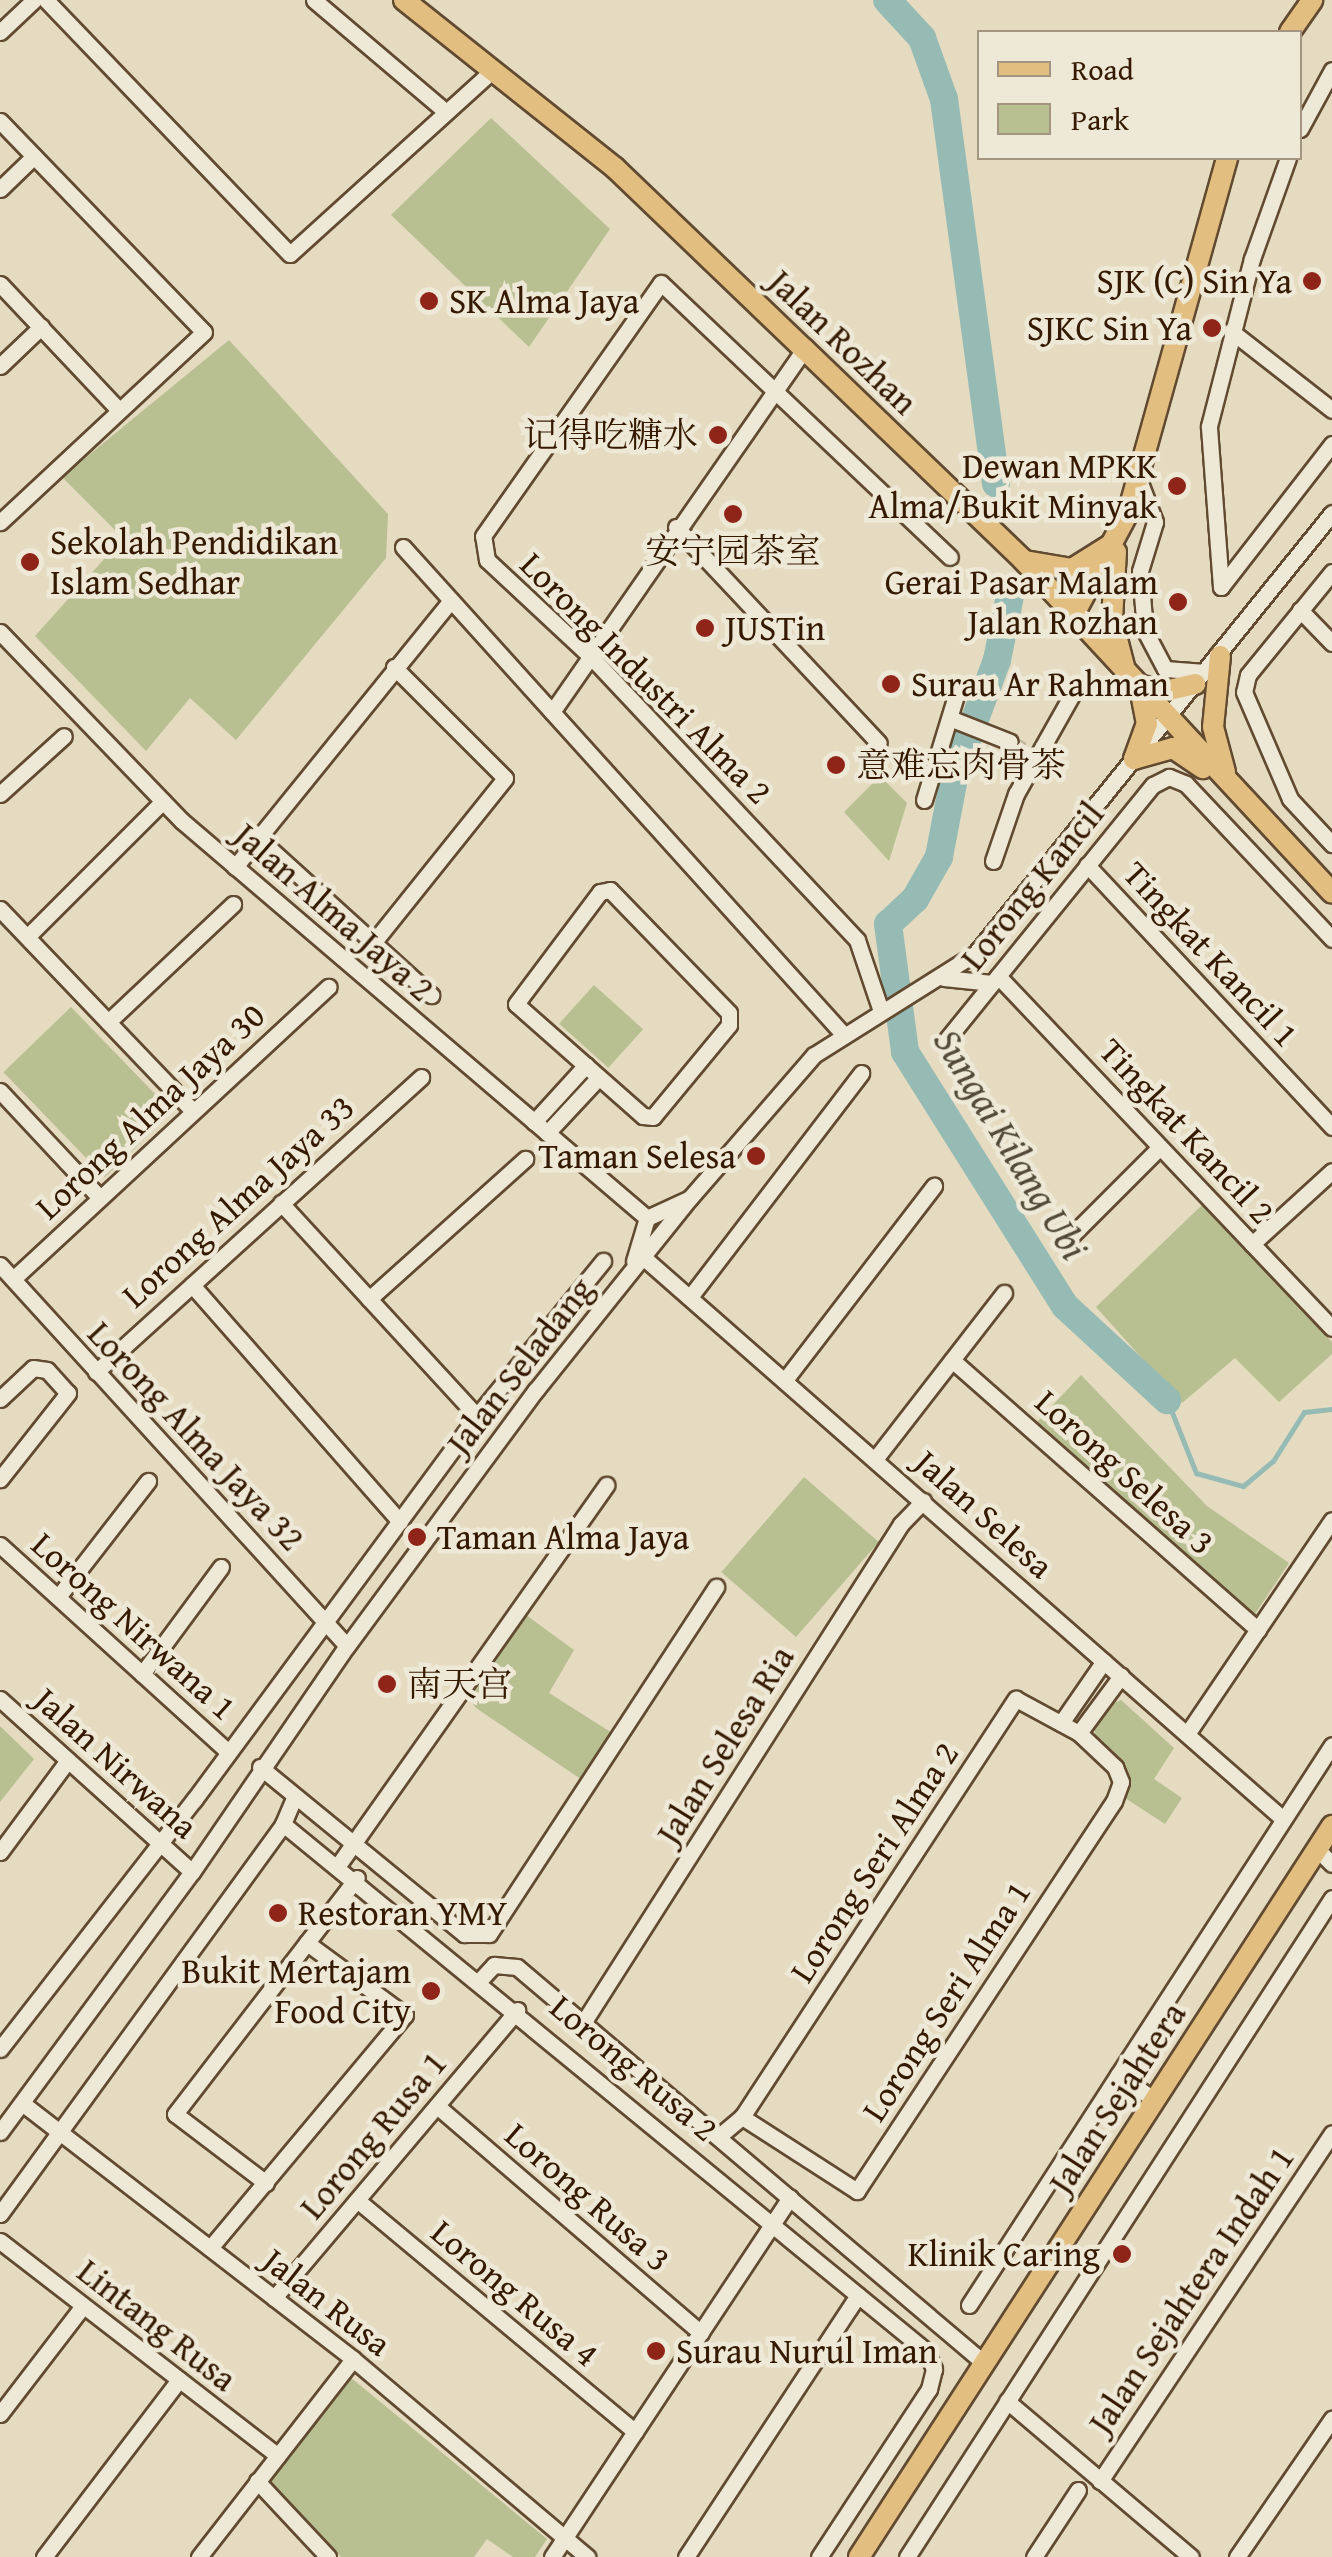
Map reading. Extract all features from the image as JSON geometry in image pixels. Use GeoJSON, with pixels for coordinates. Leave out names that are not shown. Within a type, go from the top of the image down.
{"type":"FeatureCollection","features":[{"type":"Feature","properties":{"kind":"main road","name":"Jalan Rozhan"},"geometry":{"type":"LineString","coordinates":[[404,0],[490,72],[616,168],[1023,560],[1332,893]]}},
{"type":"Feature","properties":{"kind":"main road"},"geometry":{"type":"LineString","coordinates":[[1291,30],[1312,0]]}},
{"type":"Feature","properties":{"kind":"main road"},"geometry":{"type":"LineString","coordinates":[[1073,616],[1118,540],[1226,160]]}},
{"type":"Feature","properties":{"kind":"main road"},"geometry":{"type":"LineString","coordinates":[[1023,560],[1048,570],[1072,568],[1118,540]]}},
{"type":"Feature","properties":{"kind":"main road"},"geometry":{"type":"LineString","coordinates":[[1118,540],[1112,620],[1125,670]]}},
{"type":"Feature","properties":{"kind":"main road"},"geometry":{"type":"LineString","coordinates":[[1134,758],[1147,724],[1140,686],[1170,690],[1207,670],[1213,727],[1227,779]]}},
{"type":"Feature","properties":{"kind":"main road"},"geometry":{"type":"LineString","coordinates":[[1134,758],[1173,748],[1227,779]]}},
{"type":"Feature","properties":{"kind":"main road","name":"Jalan Sejahtera"},"geometry":{"type":"LineString","coordinates":[[859,2557],[1155,2100],[1325,1856],[1332,1826]]}},
{"type":"Feature","properties":{"kind":"street"},"geometry":{"type":"LineString","coordinates":[[0,32],[34,0]]}},
{"type":"Feature","properties":{"kind":"street"},"geometry":{"type":"LineString","coordinates":[[46,0],[290,254],[490,72]]}},
{"type":"Feature","properties":{"kind":"street"},"geometry":{"type":"LineString","coordinates":[[314,0],[446,112]]}},
{"type":"Feature","properties":{"kind":"street"},"geometry":{"type":"LineString","coordinates":[[1302,125],[1332,70]]}},
{"type":"Feature","properties":{"kind":"street"},"geometry":{"type":"LineString","coordinates":[[0,122],[204,332],[117,408],[0,522]]}},
{"type":"Feature","properties":{"kind":"street"},"geometry":{"type":"LineString","coordinates":[[0,189],[34,156]]}},
{"type":"Feature","properties":{"kind":"street"},"geometry":{"type":"LineString","coordinates":[[1287,160],[1231,331],[1208,426],[1221,587],[1332,444]]}},
{"type":"Feature","properties":{"kind":"street","name":"Lorong Industri Alma 2"},"geometry":{"type":"LineString","coordinates":[[773,390],[660,283],[483,536],[487,560],[589,654],[857,940],[886,1008]]}},
{"type":"Feature","properties":{"kind":"street"},"geometry":{"type":"LineString","coordinates":[[0,284],[117,408]]}},
{"type":"Feature","properties":{"kind":"street"},"geometry":{"type":"LineString","coordinates":[[0,366],[41,328]]}},
{"type":"Feature","properties":{"kind":"street"},"geometry":{"type":"LineString","coordinates":[[1231,331],[1332,410]]}},
{"type":"Feature","properties":{"kind":"street"},"geometry":{"type":"LineString","coordinates":[[552,712],[676,527],[804,349]]}},
{"type":"Feature","properties":{"kind":"street"},"geometry":{"type":"LineString","coordinates":[[773,390],[950,557]]}},
{"type":"Feature","properties":{"kind":"street"},"geometry":{"type":"LineString","coordinates":[[1138,480],[1155,522],[1140,570],[1145,630],[1165,669],[1207,670]]}},
{"type":"Feature","properties":{"kind":"street","name":"Jalan Seladang"},"geometry":{"type":"LineString","coordinates":[[0,2132],[192,1872],[260,1767],[347,1646],[690,1198],[791,1077],[843,1034],[940,980],[1000,926],[1332,514]]}},
{"type":"Feature","properties":{"kind":"street"},"geometry":{"type":"LineString","coordinates":[[676,527],[879,743]]}},
{"type":"Feature","properties":{"kind":"street"},"geometry":{"type":"LineString","coordinates":[[403,547],[843,1034]]}},
{"type":"Feature","properties":{"kind":"street"},"geometry":{"type":"LineString","coordinates":[[1332,572],[1248,675],[1244,692],[1290,799],[1332,844]]}},
{"type":"Feature","properties":{"kind":"street"},"geometry":{"type":"LineString","coordinates":[[235,867],[451,600]]}},
{"type":"Feature","properties":{"kind":"street"},"geometry":{"type":"LineString","coordinates":[[1300,610],[1332,643]]}},
{"type":"Feature","properties":{"kind":"street","name":"Jalan Alma Jaya 2"},"geometry":{"type":"LineString","coordinates":[[0,632],[163,802],[647,1218]]}},
{"type":"Feature","properties":{"kind":"street"},"geometry":{"type":"LineString","coordinates":[[373,943],[505,778],[394,668]]}},
{"type":"Feature","properties":{"kind":"street"},"geometry":{"type":"LineString","coordinates":[[924,800],[957,721],[958,689]]}},
{"type":"Feature","properties":{"kind":"street"},"geometry":{"type":"LineString","coordinates":[[993,861],[1016,794],[1074,691]]}},
{"type":"Feature","properties":{"kind":"street"},"geometry":{"type":"LineString","coordinates":[[957,721],[1003,738]]}},
{"type":"Feature","properties":{"kind":"street"},"geometry":{"type":"LineString","coordinates":[[0,794],[64,736]]}},
{"type":"Feature","properties":{"kind":"street","name":"Lorong Kancil"},"geometry":{"type":"LineString","coordinates":[[947,1039],[1153,785],[1168,777],[1186,784],[1332,938]]}},
{"type":"Feature","properties":{"kind":"street"},"geometry":{"type":"LineString","coordinates":[[27,937],[163,802]]}},
{"type":"Feature","properties":{"kind":"street"},"geometry":{"type":"LineString","coordinates":[[258,838],[431,995]]}},
{"type":"Feature","properties":{"kind":"street","name":"Tingkat Kancil 1"},"geometry":{"type":"LineString","coordinates":[[1087,865],[1332,1128]]}},
{"type":"Feature","properties":{"kind":"street"},"geometry":{"type":"LineString","coordinates":[[610,890],[729,1013],[729,1024],[653,1117],[600,1077],[516,1004],[600,892],[610,890]]}},
{"type":"Feature","properties":{"kind":"street"},"geometry":{"type":"LineString","coordinates":[[108,1022],[233,904]]}},
{"type":"Feature","properties":{"kind":"street"},"geometry":{"type":"LineString","coordinates":[[0,909],[193,1111]]}},
{"type":"Feature","properties":{"kind":"street"},"geometry":{"type":"LineString","coordinates":[[940,980],[995,980]]}},
{"type":"Feature","properties":{"kind":"street","name":"Tingkat Kancil 2"},"geometry":{"type":"LineString","coordinates":[[995,980],[1332,1328]]}},
{"type":"Feature","properties":{"kind":"street","name":"Lorong Alma Jaya 30"},"geometry":{"type":"LineString","coordinates":[[12,1279],[328,986]]}},
{"type":"Feature","properties":{"kind":"street"},"geometry":{"type":"LineString","coordinates":[[540,1127],[586,1065]]}},
{"type":"Feature","properties":{"kind":"street"},"geometry":{"type":"LineString","coordinates":[[690,1297],[861,1073]]}},
{"type":"Feature","properties":{"kind":"street","name":"Lorong Alma Jaya 33"},"geometry":{"type":"LineString","coordinates":[[96,1372],[421,1077]]}},
{"type":"Feature","properties":{"kind":"street"},"geometry":{"type":"LineString","coordinates":[[540,1127],[600,1077]]}},
{"type":"Feature","properties":{"kind":"street"},"geometry":{"type":"LineString","coordinates":[[0,1091],[100,1198]]}},
{"type":"Feature","properties":{"kind":"street"},"geometry":{"type":"LineString","coordinates":[[1073,1234],[1160,1147]]}},
{"type":"Feature","properties":{"kind":"street"},"geometry":{"type":"LineString","coordinates":[[369,1299],[525,1159]]}},
{"type":"Feature","properties":{"kind":"street"},"geometry":{"type":"LineString","coordinates":[[1252,1244],[1332,1170]]}},
{"type":"Feature","properties":{"kind":"street"},"geometry":{"type":"LineString","coordinates":[[785,1380],[934,1186]]}},
{"type":"Feature","properties":{"kind":"street"},"geometry":{"type":"LineString","coordinates":[[626,1278],[647,1218],[690,1198]]}},
{"type":"Feature","properties":{"kind":"street"},"geometry":{"type":"LineString","coordinates":[[281,1204],[477,1416]]}},
{"type":"Feature","properties":{"kind":"street","name":"Jalan Selesa"},"geometry":{"type":"LineString","coordinates":[[643,1257],[1283,1819]]}},
{"type":"Feature","properties":{"kind":"street","name":"Jalan Seladang"},"geometry":{"type":"LineString","coordinates":[[0,2049],[160,1843],[477,1416],[603,1261]]}},
{"type":"Feature","properties":{"kind":"street","name":"Lorong Alma Jaya 32"},"geometry":{"type":"LineString","coordinates":[[0,1266],[347,1646]]}},
{"type":"Feature","properties":{"kind":"street"},"geometry":{"type":"LineString","coordinates":[[192,1284],[400,1522]]}},
{"type":"Feature","properties":{"kind":"street"},"geometry":{"type":"LineString","coordinates":[[876,1458],[1004,1293]]}},
{"type":"Feature","properties":{"kind":"street","name":"Lorong Selesa 3"},"geometry":{"type":"LineString","coordinates":[[952,1360],[1258,1630]]}},
{"type":"Feature","properties":{"kind":"street"},"geometry":{"type":"LineString","coordinates":[[0,1398],[33,1368],[47,1370],[68,1394],[0,1479]]}},
{"type":"Feature","properties":{"kind":"street"},"geometry":{"type":"LineString","coordinates":[[58,1598],[148,1481]]}},
{"type":"Feature","properties":{"kind":"street"},"geometry":{"type":"LineString","coordinates":[[339,1864],[606,1486]]}},
{"type":"Feature","properties":{"kind":"street","name":"Jalan Selesa Ria"},"geometry":{"type":"LineString","coordinates":[[583,2023],[901,1524],[922,1501]]}},
{"type":"Feature","properties":{"kind":"street"},"geometry":{"type":"LineString","coordinates":[[1187,1734],[1332,1520]]}},
{"type":"Feature","properties":{"kind":"street","name":"Lorong Nirwana 1"},"geometry":{"type":"LineString","coordinates":[[0,1545],[227,1751]]}},
{"type":"Feature","properties":{"kind":"street"},"geometry":{"type":"LineString","coordinates":[[142,1674],[221,1566]]}},
{"type":"Feature","properties":{"kind":"street"},"geometry":{"type":"LineString","coordinates":[[260,1767],[464,1934],[477,1938],[498,1922],[716,1587]]}},
{"type":"Feature","properties":{"kind":"street"},"geometry":{"type":"LineString","coordinates":[[1061,1723],[1104,1661]]}},
{"type":"Feature","properties":{"kind":"street"},"geometry":{"type":"LineString","coordinates":[[1079,1733],[1121,1676]]}},
{"type":"Feature","properties":{"kind":"street","name":"Jalan Nirwana"},"geometry":{"type":"LineString","coordinates":[[0,1699],[192,1872]]}},
{"type":"Feature","properties":{"kind":"street","name":"Lorong Seri Alma 2"},"geometry":{"type":"LineString","coordinates":[[742,2117],[1016,1700],[1079,1733]]}},
{"type":"Feature","properties":{"kind":"street","name":"Lorong Seri Alma 1"},"geometry":{"type":"LineString","coordinates":[[742,2117],[857,2192],[1114,1801],[1121,1782],[1115,1767],[1079,1733]]}},
{"type":"Feature","properties":{"kind":"street"},"geometry":{"type":"LineString","coordinates":[[969,2305],[1332,1745]]}},
{"type":"Feature","properties":{"kind":"street"},"geometry":{"type":"LineString","coordinates":[[0,1852],[68,1760]]}},
{"type":"Feature","properties":{"kind":"street"},"geometry":{"type":"LineString","coordinates":[[0,2214],[284,1824],[295,1796]]}},
{"type":"Feature","properties":{"kind":"street","name":"Lorong Rusa 2"},"geometry":{"type":"LineString","coordinates":[[284,1824],[518,2010],[926,2351],[934,2369],[929,2389],[818,2557]]}},
{"type":"Feature","properties":{"kind":"street"},"geometry":{"type":"LineString","coordinates":[[266,2182],[175,2114],[356,1878]]}},
{"type":"Feature","properties":{"kind":"street"},"geometry":{"type":"LineString","coordinates":[[907,2557],[1332,1898]]}},
{"type":"Feature","properties":{"kind":"street"},"geometry":{"type":"LineString","coordinates":[[448,1954],[464,1934]]}},
{"type":"Feature","properties":{"kind":"street"},"geometry":{"type":"LineString","coordinates":[[210,2248],[406,2015],[307,1943]]}},
{"type":"Feature","properties":{"kind":"street"},"geometry":{"type":"LineString","coordinates":[[480,1980],[506,1962],[984,2363]]}},
{"type":"Feature","properties":{"kind":"street","name":"Lorong Rusa 1"},"geometry":{"type":"LineString","coordinates":[[274,2298],[518,2010]]}},
{"type":"Feature","properties":{"kind":"street"},"geometry":{"type":"LineString","coordinates":[[1118,2075],[1155,2100]]}},
{"type":"Feature","properties":{"kind":"street","name":"Jalan Rusa"},"geometry":{"type":"LineString","coordinates":[[22,2103],[353,2359],[587,2557]]}},
{"type":"Feature","properties":{"kind":"street","name":"Lorong Rusa 3"},"geometry":{"type":"LineString","coordinates":[[436,2106],[701,2333]]}},
{"type":"Feature","properties":{"kind":"street"},"geometry":{"type":"LineString","coordinates":[[718,2137],[742,2117]]}},
{"type":"Feature","properties":{"kind":"street","name":"Jalan Sejahtera Indah 1"},"geometry":{"type":"LineString","coordinates":[[1100,2480],[1332,2132]]}},
{"type":"Feature","properties":{"kind":"street"},"geometry":{"type":"LineString","coordinates":[[552,2557],[790,2198]]}},
{"type":"Feature","properties":{"kind":"street","name":"Lorong Rusa 4"},"geometry":{"type":"LineString","coordinates":[[357,2200],[635,2432]]}},
{"type":"Feature","properties":{"kind":"street","name":"Lintang Rusa"},"geometry":{"type":"LineString","coordinates":[[0,2242],[278,2456]]}},
{"type":"Feature","properties":{"kind":"street"},"geometry":{"type":"LineString","coordinates":[[686,2557],[858,2295]]}},
{"type":"Feature","properties":{"kind":"street"},"geometry":{"type":"LineString","coordinates":[[0,2414],[83,2306]]}},
{"type":"Feature","properties":{"kind":"street"},"geometry":{"type":"LineString","coordinates":[[199,2557],[353,2359]]}},
{"type":"Feature","properties":{"kind":"street"},"geometry":{"type":"LineString","coordinates":[[44,2557],[179,2380]]}},
{"type":"Feature","properties":{"kind":"street"},"geometry":{"type":"LineString","coordinates":[[1007,2401],[1191,2557]]}},
{"type":"Feature","properties":{"kind":"street"},"geometry":{"type":"LineString","coordinates":[[1237,2557],[1332,2419]]}},
{"type":"Feature","properties":{"kind":"street"},"geometry":{"type":"LineString","coordinates":[[258,2482],[328,2557]]}},
{"type":"Feature","properties":{"kind":"street"},"geometry":{"type":"LineString","coordinates":[[1034,2557],[1078,2490]]}},
{"type":"Feature","properties":{"kind":"street"},"geometry":{"type":"LineString","coordinates":[[1161,2557],[1171,2540]]}},
{"type":"Feature","properties":{"kind":"green space"},"geometry":{"type":"Polygon","coordinates":[[[491,118],[610,229],[529,347],[391,215],[491,118]]]}},
{"type":"Feature","properties":{"kind":"green space"},"geometry":{"type":"Polygon","coordinates":[[[229,340],[388,514],[386,558],[236,740],[190,698],[146,751],[35,636],[123,538],[62,477],[229,340]]]}},
{"type":"Feature","properties":{"kind":"green space"},"geometry":{"type":"Polygon","coordinates":[[[880,776],[907,803],[889,861],[844,812],[880,776]]]}},
{"type":"Feature","properties":{"kind":"green space"},"geometry":{"type":"Polygon","coordinates":[[[594,985],[643,1029],[608,1068],[559,1024],[594,985]]]}},
{"type":"Feature","properties":{"kind":"green space"},"geometry":{"type":"Polygon","coordinates":[[[71,1007],[172,1112],[105,1177],[3,1072],[71,1007]]]}},
{"type":"Feature","properties":{"kind":"green space"},"geometry":{"type":"Polygon","coordinates":[[[1202,1205],[1332,1342],[1332,1354],[1279,1402],[1235,1358],[1182,1403],[1096,1307],[1202,1205]]]}},
{"type":"Feature","properties":{"kind":"green space"},"geometry":{"type":"Polygon","coordinates":[[[1081,1375],[1207,1506],[1289,1563],[1255,1614],[1037,1422],[1081,1375]]]}},
{"type":"Feature","properties":{"kind":"green space"},"geometry":{"type":"Polygon","coordinates":[[[804,1477],[879,1542],[796,1637],[721,1572],[804,1477]]]}},
{"type":"Feature","properties":{"kind":"green space"},"geometry":{"type":"Polygon","coordinates":[[[526,1615],[574,1650],[549,1693],[617,1736],[585,1782],[476,1708],[466,1694],[526,1615]]]}},
{"type":"Feature","properties":{"kind":"green space"},"geometry":{"type":"Polygon","coordinates":[[[1121,1700],[1174,1748],[1154,1779],[1182,1798],[1165,1824],[1125,1798],[1131,1781],[1124,1766],[1096,1737],[1093,1725],[1104,1707],[1121,1700]]]}},
{"type":"Feature","properties":{"kind":"green space"},"geometry":{"type":"Polygon","coordinates":[[[0,1726],[34,1759],[0,1802],[0,1726]]]}},
{"type":"Feature","properties":{"kind":"green space"},"geometry":{"type":"Polygon","coordinates":[[[350,2377],[547,2539],[535,2557],[513,2557],[487,2539],[474,2557],[341,2557],[266,2480],[350,2377]]]}},
{"type":"Feature","properties":{"kind":"waterway","name":"Sungai Kilang Ubi"},"geometry":{"type":"LineString","coordinates":[[887,0],[922,38],[944,99],[996,484]]}},
{"type":"Feature","properties":{"kind":"waterway","name":"Sungai Kilang Ubi"},"geometry":{"type":"LineString","coordinates":[[1010,596],[997,660],[955,773],[939,857],[915,899],[888,924],[905,1052],[1065,1306],[1167,1400]]}},
{"type":"Feature","properties":{"kind":"waterway","name":"Sungai Kilang Ubi"},"geometry":{"type":"LineString","coordinates":[[1167,1400],[1196,1473],[1243,1486],[1273,1461],[1304,1412],[1332,1409]]}},
{"type":"Feature","properties":{"kind":"tunnel"},"geometry":{"type":"LineString","coordinates":[[1010,742],[1038,757]]}},
{"type":"Feature","properties":{"kind":"place","name":"SJK (C) Sin Ya"},"geometry":{"type":"Point","coordinates":[1312,281]}},
{"type":"Feature","properties":{"kind":"place","name":"SK Alma Jaya"},"geometry":{"type":"Point","coordinates":[429,301]}},
{"type":"Feature","properties":{"kind":"place","name":"SJKC Sin Ya"},"geometry":{"type":"Point","coordinates":[1212,328]}},
{"type":"Feature","properties":{"kind":"place","name":"记得吃糖水"},"geometry":{"type":"Point","coordinates":[718,435]}},
{"type":"Feature","properties":{"kind":"place","name":"Dewan MPKK Alma/Bukit Minyak"},"geometry":{"type":"Point","coordinates":[1177,486]}},
{"type":"Feature","properties":{"kind":"place","name":"安宁园茶室"},"geometry":{"type":"Point","coordinates":[733,514]}},
{"type":"Feature","properties":{"kind":"place","name":"Sekolah Pendidikan Islam Sedhar"},"geometry":{"type":"Point","coordinates":[30,562]}},
{"type":"Feature","properties":{"kind":"place","name":"Gerai Pasar Malam Jalan Rozhan"},"geometry":{"type":"Point","coordinates":[1178,602]}},
{"type":"Feature","properties":{"kind":"place","name":"JUSTin"},"geometry":{"type":"Point","coordinates":[705,628]}},
{"type":"Feature","properties":{"kind":"place","name":"Surau Ar Rahman"},"geometry":{"type":"Point","coordinates":[891,684]}},
{"type":"Feature","properties":{"kind":"place","name":"意难忘肉骨茶"},"geometry":{"type":"Point","coordinates":[836,765]}},
{"type":"Feature","properties":{"kind":"place","name":"Taman Selesa"},"geometry":{"type":"Point","coordinates":[756,1156]}},
{"type":"Feature","properties":{"kind":"place","name":"Taman Alma Jaya"},"geometry":{"type":"Point","coordinates":[417,1537]}},
{"type":"Feature","properties":{"kind":"place","name":"南天宫"},"geometry":{"type":"Point","coordinates":[387,1684]}},
{"type":"Feature","properties":{"kind":"place","name":"Restoran YMY"},"geometry":{"type":"Point","coordinates":[278,1913]}},
{"type":"Feature","properties":{"kind":"place","name":"Bukit Mertajam Food City"},"geometry":{"type":"Point","coordinates":[431,1991]}},
{"type":"Feature","properties":{"kind":"place","name":"Klinik Caring"},"geometry":{"type":"Point","coordinates":[1122,2254]}},
{"type":"Feature","properties":{"kind":"place","name":"Surau Nurul Iman"},"geometry":{"type":"Point","coordinates":[656,2351]}}]}
